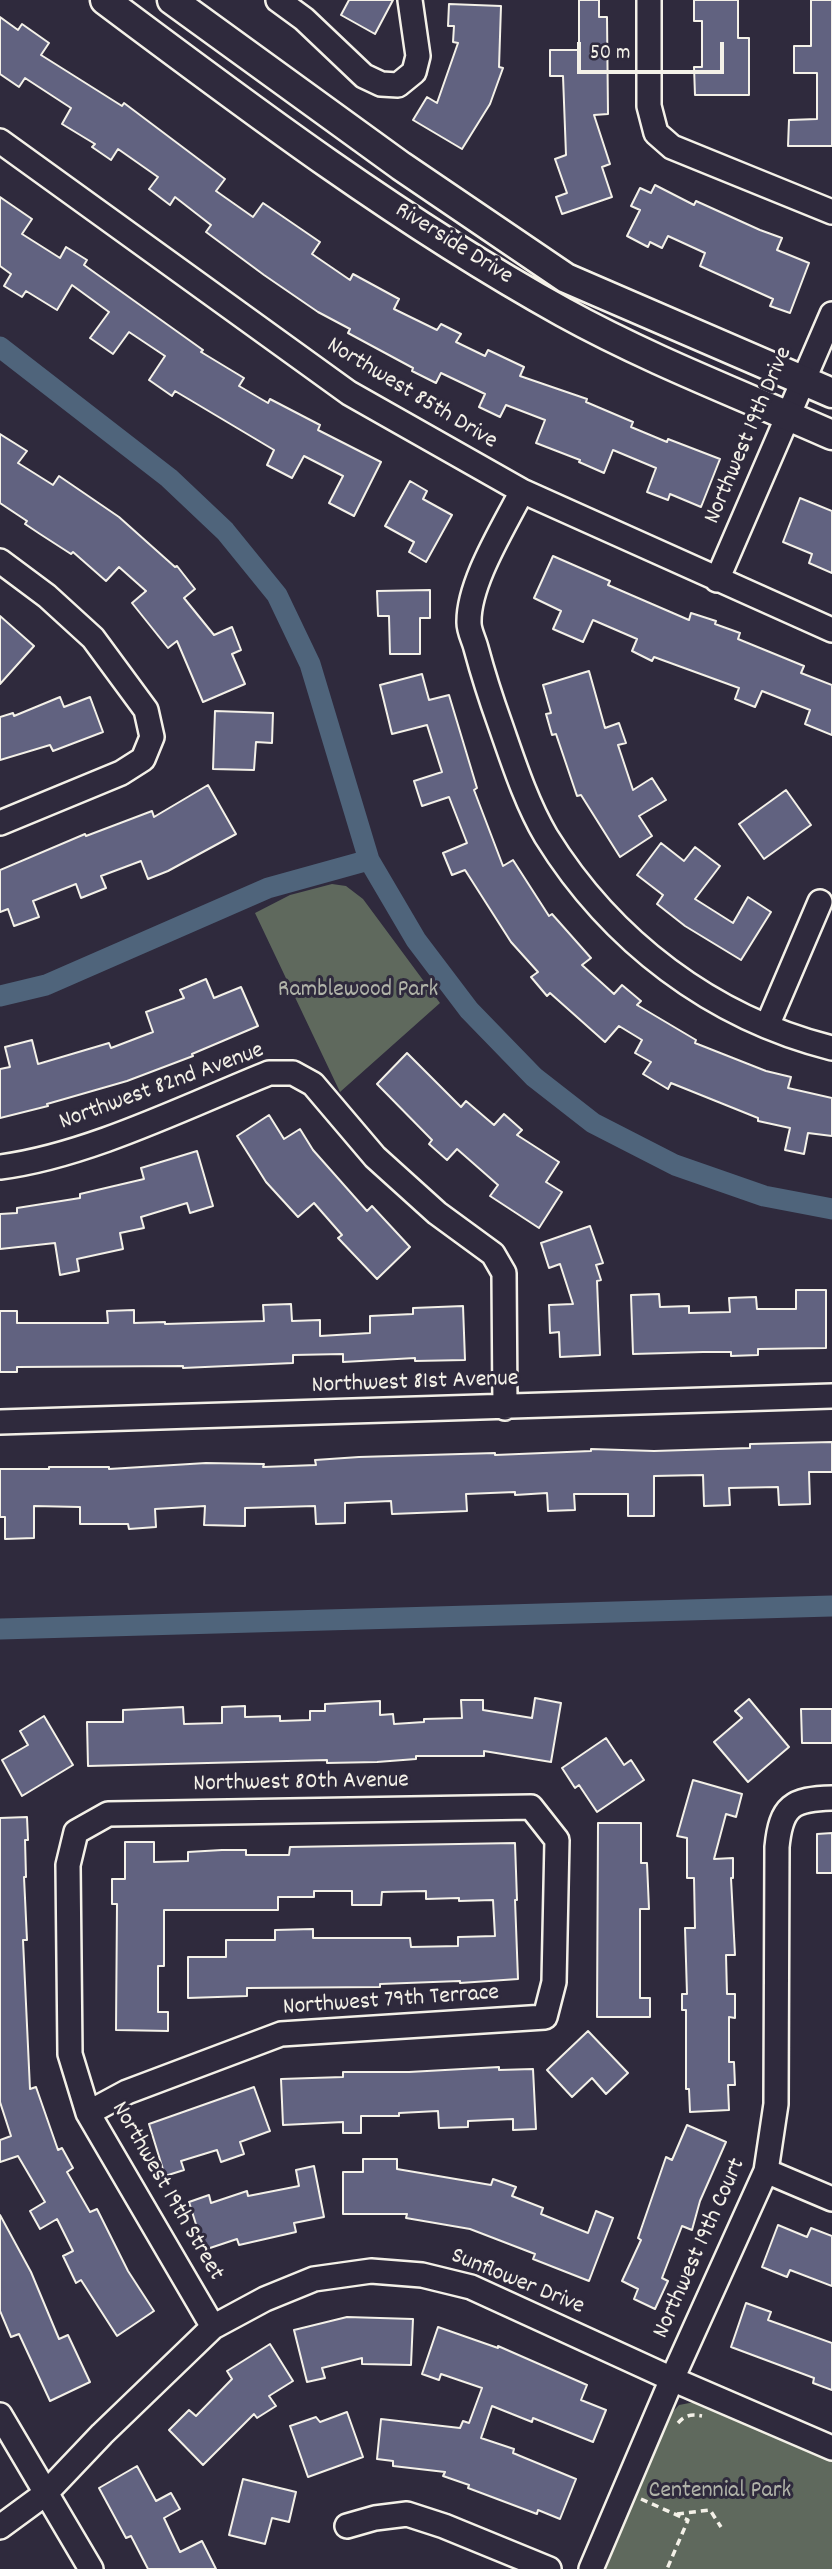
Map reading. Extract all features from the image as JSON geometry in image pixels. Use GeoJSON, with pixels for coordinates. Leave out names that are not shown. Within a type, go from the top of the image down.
{"type":"FeatureCollection","features":[{"type":"Feature","properties":{"kind":"street","name":"Riverside Drive"},"geometry":{"type":"LineString","coordinates":[[105,0],[283,134],[438,239],[565,313],[665,363],[832,435]]}},
{"type":"Feature","properties":{"kind":"street","name":"Riverside Drive"},"geometry":{"type":"LineString","coordinates":[[173,0],[401,166],[566,278],[832,393]]}},
{"type":"Feature","properties":{"kind":"street"},"geometry":{"type":"LineString","coordinates":[[278,0],[304,19],[364,76],[381,84],[398,85],[414,72],[418,56],[410,0]]}},
{"type":"Feature","properties":{"kind":"street"},"geometry":{"type":"LineString","coordinates":[[649,0],[649,106],[656,133],[672,147],[832,212]]}},
{"type":"Feature","properties":{"kind":"street","name":"Northwest 85th Drive"},"geometry":{"type":"LineString","coordinates":[[0,141],[348,393],[522,491],[832,629]]}},
{"type":"Feature","properties":{"kind":"street","name":"Northwest 19th Drive"},"geometry":{"type":"LineString","coordinates":[[717,580],[832,314]]}},
{"type":"Feature","properties":{"kind":"street"},"geometry":{"type":"LineString","coordinates":[[522,491],[475,587],[469,623],[484,680],[516,768],[545,834],[584,890],[619,928],[669,973],[721,1005],[807,1042],[832,1048]]}},
{"type":"Feature","properties":{"kind":"street"},"geometry":{"type":"LineString","coordinates":[[0,561],[47,596],[93,638],[146,710],[152,737],[143,759],[121,773],[0,823]]}},
{"type":"Feature","properties":{"kind":"street"},"geometry":{"type":"LineString","coordinates":[[767,1026],[820,902]]}},
{"type":"Feature","properties":{"kind":"street","name":"Northwest 82nd Avenue"},"geometry":{"type":"LineString","coordinates":[[0,1167],[93,1144],[269,1073],[293,1073],[313,1083],[375,1157],[437,1213],[493,1254],[504,1273],[505,1408]]}},
{"type":"Feature","properties":{"kind":"street","name":"Northwest 81st Avenue"},"geometry":{"type":"LineString","coordinates":[[0,1422],[832,1396]]}},
{"type":"Feature","properties":{"kind":"street","name":"Northwest 19th Court"},"geometry":{"type":"LineString","coordinates":[[591,2569],[672,2379],[766,2171],[776,2104],[779,1827],[789,1808],[808,1798],[832,1798]]}},
{"type":"Feature","properties":{"kind":"street","name":"Northwest 80th Avenue"},"geometry":{"type":"LineString","coordinates":[[76,1832],[108,1814],[531,1807],[557,1840],[554,1982],[545,2017]]}},
{"type":"Feature","properties":{"kind":"street","name":"Northwest 19th Street"},"geometry":{"type":"LineString","coordinates":[[76,1832],[68,1865],[70,2054],[88,2113],[213,2327]]}},
{"type":"Feature","properties":{"kind":"street","name":"Northwest 79th Terrace"},"geometry":{"type":"LineString","coordinates":[[88,2113],[127,2092],[281,2034],[545,2017]]}},
{"type":"Feature","properties":{"kind":"street"},"geometry":{"type":"LineString","coordinates":[[766,2171],[832,2199]]}},
{"type":"Feature","properties":{"kind":"street","name":"Sunflower Drive"},"geometry":{"type":"LineString","coordinates":[[0,2527],[45,2494],[102,2434],[213,2327],[265,2299],[314,2279],[371,2271],[422,2274],[471,2287],[672,2379],[832,2448]]}},
{"type":"Feature","properties":{"kind":"street"},"geometry":{"type":"LineString","coordinates":[[0,2415],[91,2569]]}},
{"type":"Feature","properties":{"kind":"street"},"geometry":{"type":"LineString","coordinates":[[347,2526],[375,2518],[407,2514],[444,2526],[549,2569]]}},
{"type":"Feature","properties":{"kind":"path"},"geometry":{"type":"LineString","coordinates":[[674,2427],[683,2417],[693,2414],[703,2416]]}},
{"type":"Feature","properties":{"kind":"path"},"geometry":{"type":"LineString","coordinates":[[646,2488],[641,2499],[688,2520],[667,2569]]}},
{"type":"Feature","properties":{"kind":"path"},"geometry":{"type":"LineString","coordinates":[[675,2514],[710,2510],[721,2527]]}},
{"type":"Feature","properties":{"kind":"green space","name":"Ramblewood Park"},"geometry":{"type":"Polygon","coordinates":[[[332,884],[346,886],[363,899],[440,1003],[340,1092],[255,913],[290,895],[332,884]]]}},
{"type":"Feature","properties":{"kind":"green space","name":"Centennial Park"},"geometry":{"type":"Polygon","coordinates":[[[700,2401],[832,2459],[832,2569],[606,2569],[667,2418],[679,2405],[700,2401]]]}},
{"type":"Feature","properties":{"kind":"building"},"geometry":{"type":"Polygon","coordinates":[[[349,0],[393,0],[375,34],[341,15],[349,0]]]}},
{"type":"Feature","properties":{"kind":"building"},"geometry":{"type":"Polygon","coordinates":[[[579,0],[599,0],[599,17],[607,17],[608,114],[594,115],[610,164],[602,167],[612,197],[562,214],[556,197],[567,193],[555,159],[566,155],[563,76],[550,76],[550,50],[579,50],[579,0]]]}},
{"type":"Feature","properties":{"kind":"building"},"geometry":{"type":"Polygon","coordinates":[[[694,0],[738,0],[738,38],[749,38],[749,95],[695,95],[694,67],[702,67],[702,21],[694,21],[694,0]]]}},
{"type":"Feature","properties":{"kind":"building"},"geometry":{"type":"Polygon","coordinates":[[[811,0],[832,0],[832,146],[788,146],[789,120],[817,119],[817,73],[794,73],[794,46],[811,46],[811,0]]]}},
{"type":"Feature","properties":{"kind":"building"},"geometry":{"type":"Polygon","coordinates":[[[449,4],[501,6],[499,67],[503,68],[490,104],[462,149],[413,120],[427,97],[437,103],[458,43],[453,42],[454,26],[448,26],[449,4]]]}},
{"type":"Feature","properties":{"kind":"building"},"geometry":{"type":"Polygon","coordinates":[[[0,17],[18,30],[22,24],[49,43],[41,55],[122,106],[124,103],[225,179],[216,191],[253,217],[263,203],[320,242],[312,254],[350,280],[353,274],[399,299],[394,309],[437,330],[441,324],[461,334],[456,342],[485,356],[488,350],[524,367],[520,376],[587,399],[586,402],[633,422],[631,427],[667,442],[668,439],[720,459],[701,507],[670,494],[668,500],[647,492],[656,468],[613,450],[604,473],[579,462],[580,460],[536,443],[545,420],[506,405],[500,417],[479,407],[485,394],[441,373],[436,383],[412,371],[413,368],[348,333],[350,329],[318,312],[264,275],[206,232],[211,225],[175,197],[170,205],[149,189],[158,177],[118,149],[111,160],[92,147],[95,144],[62,124],[71,108],[25,78],[19,87],[0,74],[0,17]]]}},
{"type":"Feature","properties":{"kind":"building"},"geometry":{"type":"Polygon","coordinates":[[[655,185],[694,205],[696,201],[782,238],[777,250],[809,263],[790,313],[770,306],[773,299],[700,266],[705,253],[668,236],[662,248],[650,242],[648,247],[627,236],[640,210],[631,206],[640,188],[651,193],[655,185]]]}},
{"type":"Feature","properties":{"kind":"building"},"geometry":{"type":"Polygon","coordinates":[[[0,197],[32,219],[22,234],[60,258],[66,247],[87,260],[84,265],[203,350],[201,352],[244,378],[239,386],[268,403],[270,399],[320,425],[318,430],[381,462],[354,516],[329,503],[343,476],[304,456],[292,478],[267,465],[274,450],[175,391],[172,396],[149,380],[165,356],[129,332],[113,354],[90,338],[109,312],[72,285],[57,310],[26,291],[22,297],[4,286],[11,274],[0,266],[0,197]]]}},
{"type":"Feature","properties":{"kind":"building"},"geometry":{"type":"Polygon","coordinates":[[[0,434],[27,451],[18,463],[53,485],[59,476],[119,517],[177,566],[195,589],[184,598],[214,635],[232,627],[241,650],[232,654],[245,684],[203,702],[177,641],[168,648],[132,603],[146,591],[119,567],[106,581],[73,552],[71,554],[25,524],[27,521],[0,503],[0,434]]]}},
{"type":"Feature","properties":{"kind":"building"},"geometry":{"type":"Polygon","coordinates":[[[410,481],[427,491],[423,499],[452,515],[426,562],[409,552],[414,542],[385,526],[410,481]]]}},
{"type":"Feature","properties":{"kind":"building"},"geometry":{"type":"Polygon","coordinates":[[[800,498],[832,511],[832,573],[809,563],[812,554],[783,542],[800,498]]]}},
{"type":"Feature","properties":{"kind":"building"},"geometry":{"type":"Polygon","coordinates":[[[553,556],[610,581],[608,585],[689,620],[691,613],[716,621],[715,624],[740,633],[738,639],[804,666],[801,673],[832,685],[832,735],[805,724],[810,710],[762,691],[755,707],[735,699],[739,688],[654,657],[652,661],[632,651],[637,639],[593,620],[583,642],[553,629],[561,611],[534,598],[553,556]]]}},
{"type":"Feature","properties":{"kind":"building"},"geometry":{"type":"Polygon","coordinates":[[[430,590],[430,618],[420,618],[420,654],[390,654],[389,616],[378,616],[377,591],[430,590]]]}},
{"type":"Feature","properties":{"kind":"building"},"geometry":{"type":"Polygon","coordinates":[[[0,616],[34,646],[0,684],[0,616]]]}},
{"type":"Feature","properties":{"kind":"building"},"geometry":{"type":"Polygon","coordinates":[[[589,671],[605,728],[619,723],[626,743],[618,745],[633,790],[652,778],[666,800],[639,816],[652,836],[620,857],[581,795],[577,796],[556,734],[552,735],[546,714],[551,713],[543,685],[589,671]]]}},
{"type":"Feature","properties":{"kind":"building"},"geometry":{"type":"Polygon","coordinates":[[[422,674],[429,700],[449,695],[477,788],[474,790],[503,866],[513,860],[549,916],[552,914],[591,958],[582,965],[614,994],[622,985],[641,1001],[637,1005],[696,1040],[695,1043],[766,1071],[791,1077],[788,1088],[832,1098],[832,1136],[808,1133],[804,1154],[785,1150],[790,1128],[758,1121],[758,1118],[671,1083],[668,1089],[643,1074],[651,1062],[635,1053],[642,1040],[619,1026],[605,1042],[550,993],[547,996],[531,977],[538,972],[511,942],[465,870],[452,875],[443,853],[467,843],[449,797],[422,806],[414,781],[442,772],[427,725],[392,734],[380,685],[422,674]]]}},
{"type":"Feature","properties":{"kind":"building"},"geometry":{"type":"Polygon","coordinates":[[[60,697],[64,707],[90,697],[103,732],[53,751],[50,745],[0,760],[0,717],[13,713],[14,716],[60,697]]]}},
{"type":"Feature","properties":{"kind":"building"},"geometry":{"type":"Polygon","coordinates":[[[215,711],[273,713],[272,743],[256,742],[254,770],[213,769],[215,711]]]}},
{"type":"Feature","properties":{"kind":"building"},"geometry":{"type":"Polygon","coordinates":[[[208,785],[236,834],[148,879],[141,861],[101,876],[106,888],[81,898],[76,884],[33,901],[39,917],[14,926],[8,909],[0,912],[0,870],[85,834],[86,836],[152,811],[154,817],[208,785]]]}},
{"type":"Feature","properties":{"kind":"building"},"geometry":{"type":"Polygon","coordinates":[[[786,790],[811,825],[764,859],[739,824],[786,790]]]}},
{"type":"Feature","properties":{"kind":"building"},"geometry":{"type":"Polygon","coordinates":[[[661,843],[684,861],[695,847],[720,866],[695,899],[733,923],[748,897],[771,912],[741,960],[685,926],[657,904],[663,895],[637,875],[661,843]]]}},
{"type":"Feature","properties":{"kind":"building"},"geometry":{"type":"Polygon","coordinates":[[[206,979],[214,998],[241,987],[258,1026],[192,1054],[193,1056],[127,1081],[0,1118],[0,1069],[10,1067],[5,1047],[32,1040],[38,1064],[109,1043],[111,1048],[153,1032],[146,1012],[184,998],[180,990],[206,979]]]}},
{"type":"Feature","properties":{"kind":"building"},"geometry":{"type":"Polygon","coordinates":[[[407,1053],[461,1107],[466,1101],[494,1125],[504,1114],[522,1130],[517,1135],[559,1162],[546,1182],[562,1192],[539,1228],[490,1196],[498,1185],[457,1149],[447,1160],[429,1144],[432,1140],[377,1084],[407,1053]]]}},
{"type":"Feature","properties":{"kind":"building"},"geometry":{"type":"Polygon","coordinates":[[[269,1115],[284,1139],[300,1129],[313,1150],[367,1211],[372,1206],[410,1247],[377,1279],[338,1238],[342,1235],[314,1203],[298,1217],[266,1182],[237,1136],[269,1115]]]}},
{"type":"Feature","properties":{"kind":"building"},"geometry":{"type":"Polygon","coordinates":[[[197,1151],[213,1206],[190,1213],[187,1203],[141,1217],[144,1228],[120,1233],[123,1249],[77,1259],[79,1271],[60,1275],[55,1243],[0,1249],[0,1214],[17,1213],[17,1208],[80,1198],[80,1194],[144,1179],[141,1168],[197,1151]]]}},
{"type":"Feature","properties":{"kind":"building"},"geometry":{"type":"Polygon","coordinates":[[[590,1226],[603,1263],[596,1265],[601,1280],[597,1281],[600,1355],[560,1357],[559,1332],[550,1333],[549,1305],[573,1304],[560,1264],[549,1268],[541,1243],[590,1226]]]}},
{"type":"Feature","properties":{"kind":"building"},"geometry":{"type":"Polygon","coordinates":[[[796,1290],[826,1290],[826,1348],[758,1349],[758,1355],[731,1356],[731,1352],[633,1354],[631,1295],[659,1294],[660,1307],[689,1306],[689,1313],[730,1312],[729,1298],[756,1297],[757,1309],[796,1309],[796,1290]]]}},
{"type":"Feature","properties":{"kind":"building"},"geometry":{"type":"Polygon","coordinates":[[[291,1304],[292,1321],[320,1320],[320,1336],[370,1333],[370,1316],[413,1314],[413,1308],[463,1306],[465,1360],[415,1361],[415,1358],[343,1362],[343,1354],[293,1355],[293,1363],[183,1368],[17,1367],[17,1372],[0,1372],[0,1311],[17,1311],[17,1323],[108,1323],[107,1311],[134,1310],[134,1323],[165,1324],[264,1321],[263,1305],[291,1304]]]}},
{"type":"Feature","properties":{"kind":"building"},"geometry":{"type":"Polygon","coordinates":[[[832,1442],[832,1472],[809,1472],[810,1504],[779,1505],[778,1487],[729,1488],[730,1505],[704,1506],[703,1475],[654,1476],[654,1516],[628,1516],[628,1494],[574,1494],[575,1510],[548,1511],[547,1493],[515,1495],[515,1492],[466,1494],[467,1511],[392,1514],[391,1501],[345,1503],[345,1523],[316,1524],[315,1506],[245,1508],[245,1526],[204,1525],[205,1506],[155,1509],[156,1527],[129,1529],[128,1524],[80,1524],[80,1507],[34,1506],[34,1538],[5,1539],[5,1517],[0,1517],[0,1469],[109,1469],[206,1463],[264,1464],[263,1467],[316,1465],[315,1460],[359,1457],[495,1455],[591,1449],[654,1451],[750,1448],[750,1444],[832,1442]]]}},
{"type":"Feature","properties":{"kind":"building"},"geometry":{"type":"Polygon","coordinates":[[[535,1698],[561,1703],[551,1762],[484,1751],[484,1756],[416,1756],[416,1759],[377,1762],[327,1763],[327,1760],[88,1766],[87,1722],[123,1722],[123,1710],[183,1707],[184,1724],[222,1723],[222,1707],[245,1706],[245,1717],[280,1716],[280,1721],[310,1720],[310,1711],[325,1711],[325,1704],[380,1701],[380,1715],[393,1714],[394,1724],[424,1722],[424,1719],[462,1718],[461,1700],[483,1700],[483,1710],[532,1718],[535,1698]]]}},
{"type":"Feature","properties":{"kind":"building"},"geometry":{"type":"Polygon","coordinates":[[[749,1699],[789,1747],[748,1782],[714,1742],[742,1718],[735,1711],[749,1699]]]}},
{"type":"Feature","properties":{"kind":"building"},"geometry":{"type":"Polygon","coordinates":[[[801,1709],[832,1709],[832,1743],[802,1743],[801,1709]]]}},
{"type":"Feature","properties":{"kind":"building"},"geometry":{"type":"Polygon","coordinates":[[[44,1716],[73,1765],[22,1796],[2,1760],[28,1745],[20,1731],[44,1716]]]}},
{"type":"Feature","properties":{"kind":"building"},"geometry":{"type":"Polygon","coordinates":[[[606,1738],[624,1765],[631,1760],[644,1780],[597,1812],[579,1785],[575,1788],[562,1768],[606,1738]]]}},
{"type":"Feature","properties":{"kind":"building"},"geometry":{"type":"Polygon","coordinates":[[[693,1780],[742,1794],[736,1817],[726,1814],[714,1859],[733,1858],[731,1878],[735,1955],[726,1955],[727,1994],[735,1994],[735,2018],[729,2017],[729,2062],[734,2062],[735,2085],[728,2085],[729,2110],[690,2112],[689,2089],[686,2089],[686,2010],[682,2010],[682,1994],[687,1994],[685,1928],[695,1928],[694,1878],[687,1878],[687,1838],[677,1836],[693,1780]]]}},
{"type":"Feature","properties":{"kind":"building"},"geometry":{"type":"Polygon","coordinates":[[[27,1817],[28,1840],[25,1840],[24,1877],[27,1940],[23,1940],[30,2089],[36,2087],[58,2150],[62,2148],[73,2168],[67,2172],[90,2212],[97,2209],[128,2271],[154,2311],[117,2336],[81,2280],[76,2283],[63,2256],[73,2251],[57,2219],[40,2229],[30,2211],[45,2202],[18,2156],[0,2162],[0,2140],[11,2136],[0,2102],[0,1818],[27,1817]]]}},
{"type":"Feature","properties":{"kind":"building"},"geometry":{"type":"Polygon","coordinates":[[[598,1823],[641,1823],[641,1863],[647,1863],[649,1909],[640,1909],[640,1998],[650,1998],[650,2017],[597,2017],[598,1823]]]}},
{"type":"Feature","properties":{"kind":"building"},"geometry":{"type":"Polygon","coordinates":[[[832,1833],[832,1873],[817,1873],[817,1834],[832,1833]]]}},
{"type":"Feature","properties":{"kind":"building"},"geometry":{"type":"Polygon","coordinates":[[[125,1842],[154,1842],[154,1862],[188,1861],[188,1852],[222,1850],[246,1850],[246,1855],[289,1855],[290,1847],[515,1843],[518,1979],[380,1984],[380,1987],[247,1988],[247,1996],[188,1998],[188,1957],[226,1957],[226,1940],[275,1940],[275,1930],[313,1929],[313,1938],[410,1938],[411,1947],[458,1946],[458,1937],[495,1936],[493,1900],[426,1899],[426,1891],[382,1892],[381,1905],[352,1905],[352,1891],[314,1891],[314,1897],[278,1897],[278,1910],[164,1910],[164,1966],[158,1966],[158,2012],[168,2012],[168,2031],[116,2030],[117,1904],[112,1904],[112,1879],[125,1879],[125,1842]]]}},
{"type":"Feature","properties":{"kind":"building"},"geometry":{"type":"Polygon","coordinates":[[[588,2031],[628,2073],[606,2094],[592,2078],[572,2097],[547,2070],[588,2031]]]}},
{"type":"Feature","properties":{"kind":"building"},"geometry":{"type":"Polygon","coordinates":[[[499,2067],[499,2070],[533,2069],[536,2129],[513,2130],[513,2119],[468,2121],[468,2127],[439,2128],[438,2111],[399,2113],[399,2116],[361,2116],[361,2133],[343,2133],[343,2122],[283,2125],[281,2079],[343,2077],[343,2072],[409,2072],[499,2067]]]}},
{"type":"Feature","properties":{"kind":"building"},"geometry":{"type":"Polygon","coordinates":[[[254,2087],[270,2131],[240,2142],[244,2154],[221,2162],[217,2150],[181,2161],[184,2170],[165,2176],[149,2124],[254,2087]]]}},
{"type":"Feature","properties":{"kind":"building"},"geometry":{"type":"Polygon","coordinates":[[[687,2125],[726,2142],[700,2201],[692,2230],[682,2226],[662,2278],[668,2281],[655,2309],[634,2299],[638,2289],[622,2281],[641,2240],[638,2238],[666,2157],[672,2160],[687,2125]]]}},
{"type":"Feature","properties":{"kind":"building"},"geometry":{"type":"Polygon","coordinates":[[[363,2159],[397,2159],[397,2169],[491,2185],[493,2179],[516,2187],[512,2196],[543,2208],[541,2214],[588,2233],[596,2211],[613,2218],[589,2281],[533,2259],[535,2254],[470,2229],[406,2218],[407,2214],[343,2214],[343,2172],[363,2172],[363,2159]]]}},
{"type":"Feature","properties":{"kind":"building"},"geometry":{"type":"Polygon","coordinates":[[[314,2166],[324,2217],[294,2223],[296,2232],[239,2245],[237,2239],[204,2250],[189,2202],[209,2195],[211,2203],[247,2191],[248,2196],[299,2186],[296,2170],[314,2166]]]}},
{"type":"Feature","properties":{"kind":"building"},"geometry":{"type":"Polygon","coordinates":[[[0,2215],[31,2272],[59,2339],[68,2335],[90,2382],[50,2401],[19,2334],[11,2337],[0,2311],[0,2215]]]}},
{"type":"Feature","properties":{"kind":"building"},"geometry":{"type":"Polygon","coordinates":[[[778,2225],[807,2237],[811,2228],[832,2236],[832,2286],[790,2270],[787,2277],[762,2267],[778,2225]]]}},
{"type":"Feature","properties":{"kind":"building"},"geometry":{"type":"Polygon","coordinates":[[[746,2303],[771,2312],[768,2320],[832,2343],[832,2390],[813,2383],[814,2378],[731,2347],[746,2303]]]}},
{"type":"Feature","properties":{"kind":"building"},"geometry":{"type":"Polygon","coordinates":[[[347,2317],[413,2319],[411,2365],[362,2364],[362,2358],[322,2368],[325,2378],[307,2382],[294,2330],[347,2317]]]}},
{"type":"Feature","properties":{"kind":"building"},"geometry":{"type":"Polygon","coordinates":[[[438,2327],[498,2346],[587,2385],[581,2400],[606,2410],[593,2442],[533,2418],[532,2422],[492,2406],[481,2438],[514,2449],[513,2453],[576,2479],[560,2519],[538,2510],[537,2514],[468,2488],[469,2485],[443,2476],[445,2472],[393,2466],[393,2461],[377,2459],[381,2419],[460,2428],[463,2421],[469,2423],[482,2388],[441,2374],[439,2380],[422,2374],[438,2327]]]}},
{"type":"Feature","properties":{"kind":"building"},"geometry":{"type":"Polygon","coordinates":[[[270,2344],[293,2381],[269,2396],[276,2406],[257,2418],[254,2414],[203,2465],[169,2430],[189,2410],[196,2416],[232,2379],[227,2371],[270,2344]]]}},
{"type":"Feature","properties":{"kind":"building"},"geometry":{"type":"Polygon","coordinates":[[[347,2412],[363,2457],[308,2477],[290,2426],[316,2417],[320,2422],[347,2412]]]}},
{"type":"Feature","properties":{"kind":"building"},"geometry":{"type":"Polygon","coordinates":[[[137,2466],[156,2501],[171,2493],[180,2509],[164,2518],[180,2552],[202,2541],[216,2569],[148,2569],[131,2536],[126,2538],[99,2488],[137,2466]]]}},
{"type":"Feature","properties":{"kind":"building"},"geometry":{"type":"Polygon","coordinates":[[[243,2479],[296,2492],[289,2522],[272,2518],[265,2544],[229,2535],[243,2479]]]}},
{"type":"Feature","properties":{"kind":"waterway"},"geometry":{"type":"LineString","coordinates":[[0,347],[169,478],[225,531],[277,595],[310,664],[369,860],[416,940],[469,1010],[534,1077],[593,1123],[675,1165],[764,1196],[832,1209]]}},
{"type":"Feature","properties":{"kind":"waterway"},"geometry":{"type":"LineString","coordinates":[[0,996],[46,985],[268,888],[369,860]]}},
{"type":"Feature","properties":{"kind":"waterway"},"geometry":{"type":"LineString","coordinates":[[0,1629],[832,1606]]}}]}
